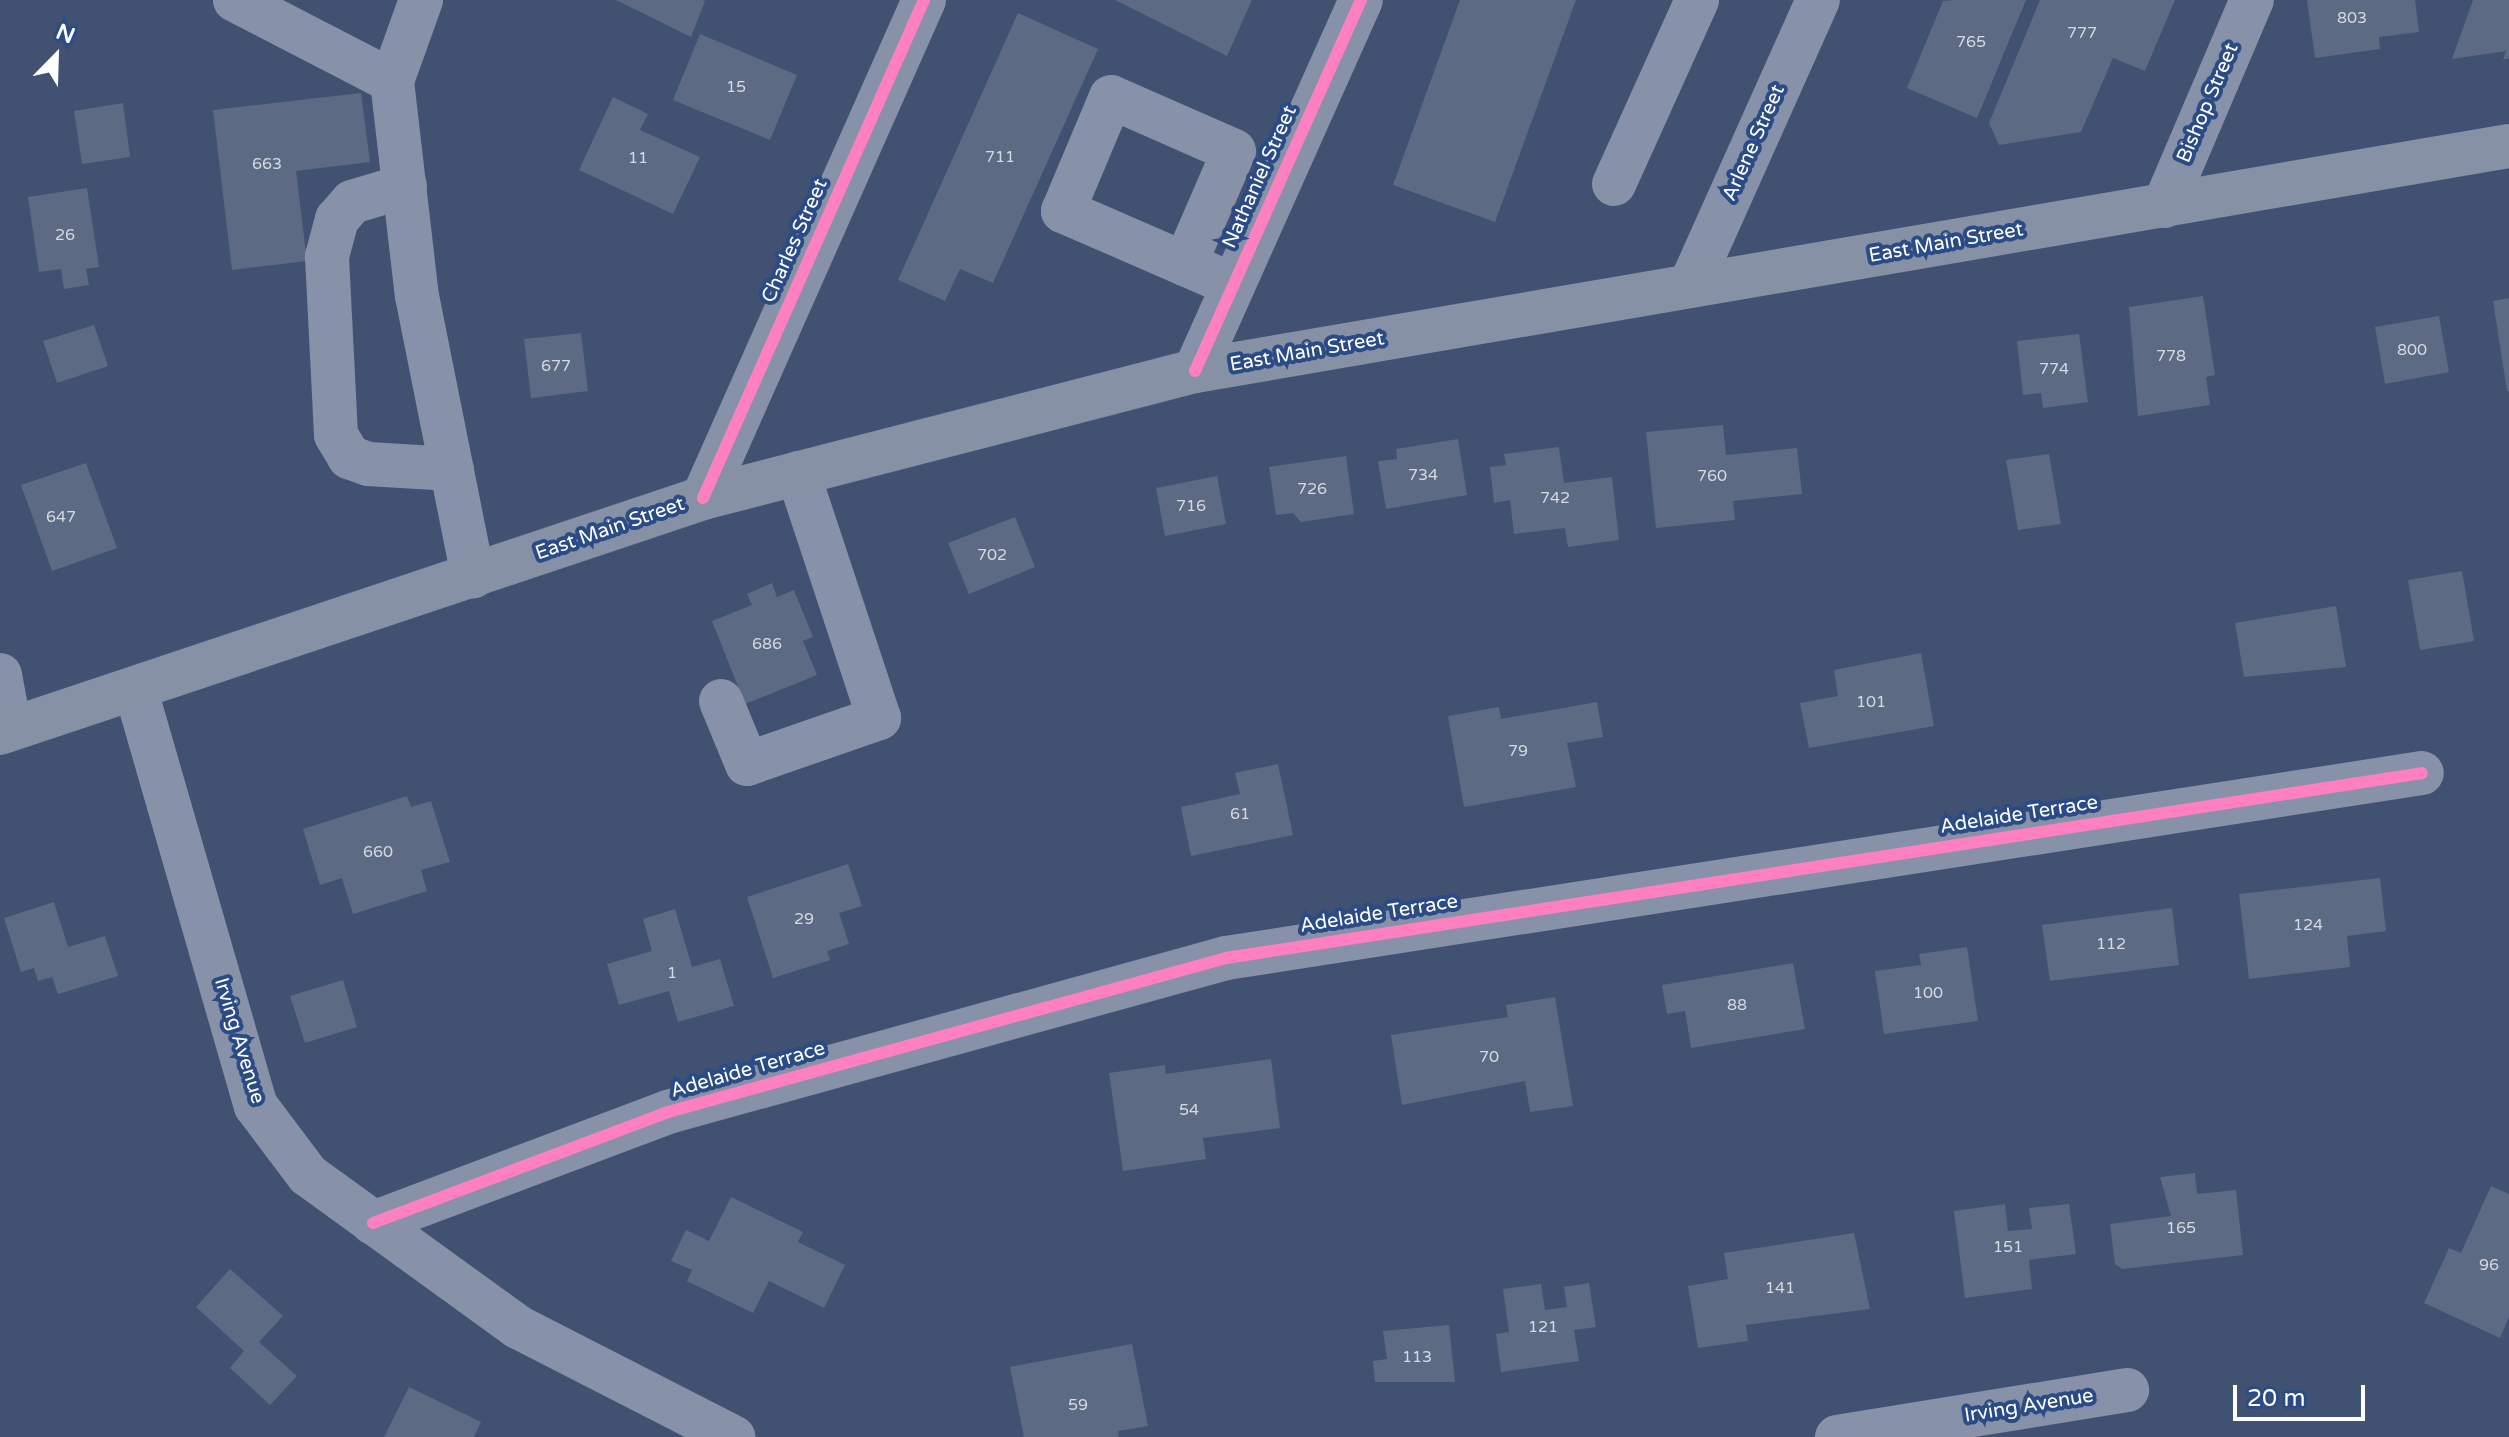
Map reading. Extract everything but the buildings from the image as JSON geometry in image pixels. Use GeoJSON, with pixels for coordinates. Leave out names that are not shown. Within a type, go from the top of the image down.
{"type":"FeatureCollection","features":[{"type":"Feature","properties":{"kind":"highway","name":"East Main Street"},"geometry":{"type":"LineString","coordinates":[[5,731],[136,691],[703,498],[1195,371],[2509,146]]}},
{"type":"Feature","properties":{"kind":"street"},"geometry":{"type":"LineString","coordinates":[[235,0],[392,81]]}},
{"type":"Feature","properties":{"kind":"street"},"geometry":{"type":"LineString","coordinates":[[421,0],[392,81],[405,186],[473,576]]}},
{"type":"Feature","properties":{"kind":"street","name":"Charles Street"},"geometry":{"type":"LineString","coordinates":[[703,498],[924,0]]}},
{"type":"Feature","properties":{"kind":"street","name":"Nathaniel Street"},"geometry":{"type":"LineString","coordinates":[[1195,371],[1361,0]]}},
{"type":"Feature","properties":{"kind":"street"},"geometry":{"type":"LineString","coordinates":[[1614,184],[1697,0]]}},
{"type":"Feature","properties":{"kind":"street","name":"Bishop Street"},"geometry":{"type":"LineString","coordinates":[[2164,206],[2252,0]]}},
{"type":"Feature","properties":{"kind":"street","name":"Arlene Street"},"geometry":{"type":"LineString","coordinates":[[1690,286],[1810,3]]}},
{"type":"Feature","properties":{"kind":"street"},"geometry":{"type":"LineString","coordinates":[[405,186],[352,202],[337,219],[327,257],[336,435],[349,457],[368,464],[452,469]]}},
{"type":"Feature","properties":{"kind":"street"},"geometry":{"type":"LineString","coordinates":[[1185,264],[1233,285]]}},
{"type":"Feature","properties":{"kind":"street"},"geometry":{"type":"LineString","coordinates":[[721,701],[747,764],[879,718],[798,473]]}},
{"type":"Feature","properties":{"kind":"street"},"geometry":{"type":"LineString","coordinates":[[0,675],[5,731]]}},
{"type":"Feature","properties":{"kind":"street","name":"Irving Avenue"},"geometry":{"type":"LineString","coordinates":[[136,691],[256,1106],[308,1175],[518,1327],[733,1437]]}},
{"type":"Feature","properties":{"kind":"street","name":"Adelaide Terrace"},"geometry":{"type":"LineString","coordinates":[[373,1223],[668,1112],[1226,958],[2422,773]]}},
{"type":"Feature","properties":{"kind":"street","name":"Irving Avenue"},"geometry":{"type":"LineString","coordinates":[[1837,1437],[2127,1390]]}},
{"type":"Feature","properties":{"kind":"cycle path"},"geometry":{"type":"LineString","coordinates":[[703,498],[924,0]]}},
{"type":"Feature","properties":{"kind":"cycle path"},"geometry":{"type":"LineString","coordinates":[[1195,371],[1361,0]]}},
{"type":"Feature","properties":{"kind":"cycle path"},"geometry":{"type":"LineString","coordinates":[[373,1223],[668,1112],[1226,958],[2422,773]]}}]}
